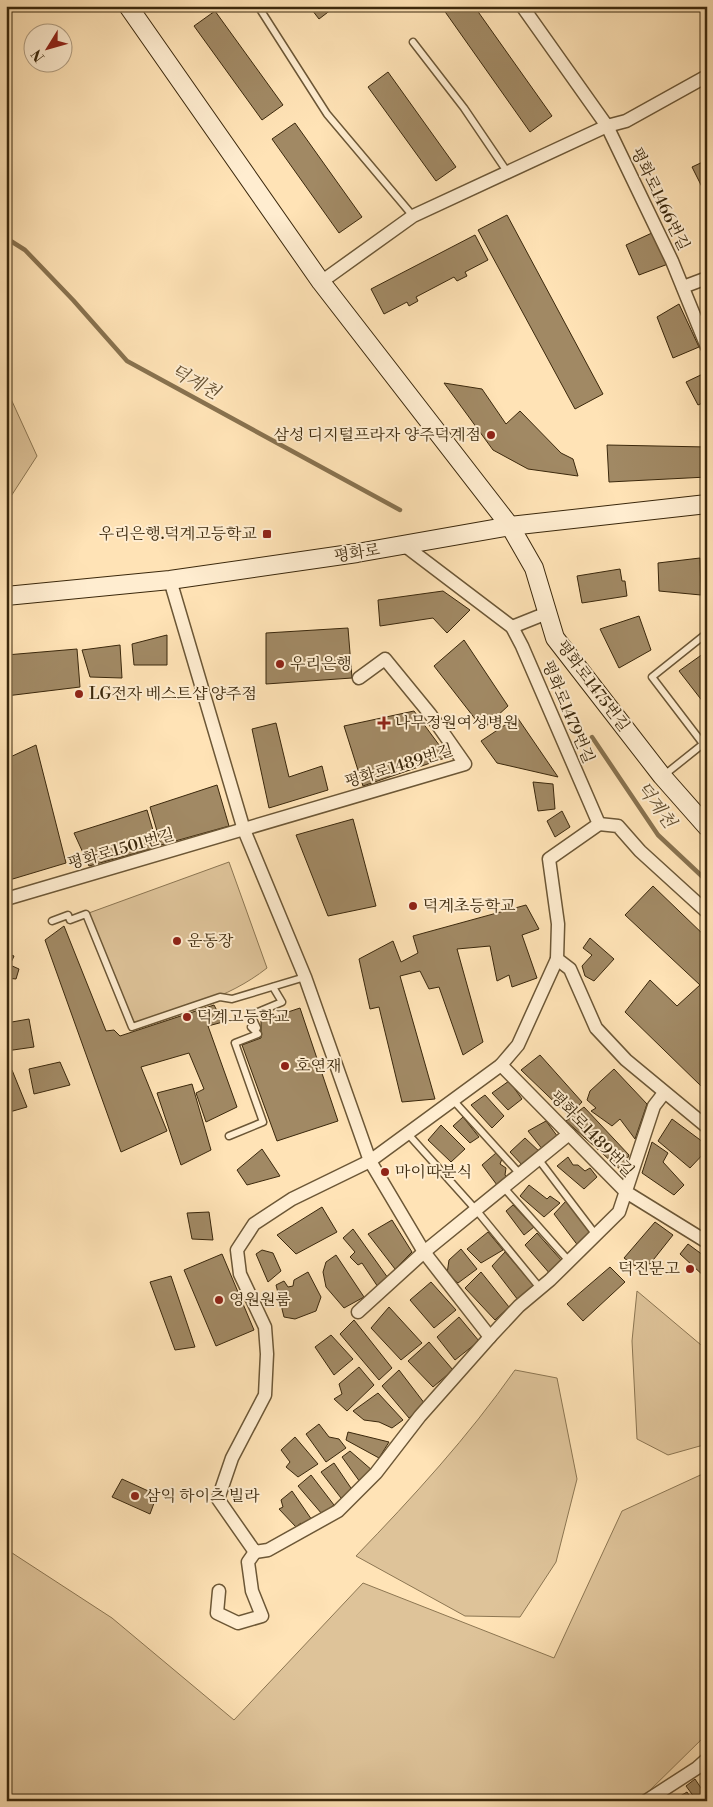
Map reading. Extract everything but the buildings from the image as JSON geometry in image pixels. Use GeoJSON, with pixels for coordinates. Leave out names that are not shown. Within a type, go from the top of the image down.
{"type":"FeatureCollection","features":[{"type":"Feature","properties":{"kind":"main road","name":"평화로1475번길"},"geometry":{"type":"LineString","coordinates":[[128,6],[321,282],[510,526],[534,568],[555,638],[662,776],[707,827]]}},
{"type":"Feature","properties":{"kind":"main road","name":"평화로"},"geometry":{"type":"LineString","coordinates":[[6,596],[170,580],[404,545],[510,526],[707,504]]}},
{"type":"Feature","properties":{"kind":"street","name":"평화로1466번길"},"geometry":{"type":"LineString","coordinates":[[522,6],[607,126],[683,287],[707,347]]}},
{"type":"Feature","properties":{"kind":"street"},"geometry":{"type":"LineString","coordinates":[[321,282],[413,216],[506,170],[607,126],[626,121],[707,76]]}},
{"type":"Feature","properties":{"kind":"street"},"geometry":{"type":"LineString","coordinates":[[683,287],[707,278]]}},
{"type":"Feature","properties":{"kind":"street","name":"평화로1479번길"},"geometry":{"type":"LineString","coordinates":[[404,545],[512,627],[599,824]]}},
{"type":"Feature","properties":{"kind":"street"},"geometry":{"type":"LineString","coordinates":[[170,580],[244,830],[305,977],[370,1161],[424,1252],[490,1337]]}},
{"type":"Feature","properties":{"kind":"street"},"geometry":{"type":"LineString","coordinates":[[512,627],[547,613]]}},
{"type":"Feature","properties":{"kind":"street","name":"평화로1489번길"},"geometry":{"type":"LineString","coordinates":[[244,830],[465,764],[430,714],[385,659],[359,678]]}},
{"type":"Feature","properties":{"kind":"street"},"geometry":{"type":"LineString","coordinates":[[219,1591],[217,1613],[238,1623],[262,1616],[252,1591],[248,1562],[255,1552],[218,1499],[232,1458],[265,1395],[267,1354],[265,1327],[240,1274],[237,1250],[254,1224],[292,1199],[370,1161],[502,1064],[518,1046],[557,959],[558,924],[549,859],[599,824],[618,826],[640,852],[707,912]]}},
{"type":"Feature","properties":{"kind":"street","name":"평화로1501번길"},"geometry":{"type":"LineString","coordinates":[[6,899],[244,830]]}},
{"type":"Feature","properties":{"kind":"street"},"geometry":{"type":"LineString","coordinates":[[557,959],[570,969],[596,1028],[626,1060],[707,1127]]}},
{"type":"Feature","properties":{"kind":"street","name":"평화로1489번길"},"geometry":{"type":"LineString","coordinates":[[502,1064],[626,1192]]}},
{"type":"Feature","properties":{"kind":"street","name":"평화로1489번길"},"geometry":{"type":"LineString","coordinates":[[255,1552],[268,1550],[338,1511],[376,1473],[420,1416],[519,1306],[569,1262],[619,1212],[654,1106],[664,1093]]}},
{"type":"Feature","properties":{"kind":"street"},"geometry":{"type":"LineString","coordinates":[[358,1312],[424,1252],[521,1175],[569,1134]]}},
{"type":"Feature","properties":{"kind":"street"},"geometry":{"type":"LineString","coordinates":[[626,1192],[707,1242]]}},
{"type":"Feature","properties":{"kind":"street"},"geometry":{"type":"LineString","coordinates":[[646,1801],[697,1768],[707,1759]]}},
{"type":"Feature","properties":{"kind":"lane"},"geometry":{"type":"LineString","coordinates":[[258,6],[328,114],[413,216]]}},
{"type":"Feature","properties":{"kind":"lane"},"geometry":{"type":"LineString","coordinates":[[413,42],[464,108],[506,170]]}},
{"type":"Feature","properties":{"kind":"lane"},"geometry":{"type":"LineString","coordinates":[[662,776],[705,747],[652,677],[707,633]]}},
{"type":"Feature","properties":{"kind":"lane"},"geometry":{"type":"LineString","coordinates":[[52,921],[68,915],[70,920],[86,914],[132,1027],[220,997],[232,999],[305,977]]}},
{"type":"Feature","properties":{"kind":"lane"},"geometry":{"type":"LineString","coordinates":[[229,1136],[263,1122],[235,1043],[258,1034],[251,1026],[256,1028],[251,1015],[282,1002],[273,987]]}},
{"type":"Feature","properties":{"kind":"lane"},"geometry":{"type":"LineString","coordinates":[[452,1100],[521,1175]]}},
{"type":"Feature","properties":{"kind":"lane"},"geometry":{"type":"LineString","coordinates":[[408,1134],[477,1210],[540,1288]]}},
{"type":"Feature","properties":{"kind":"lane"},"geometry":{"type":"LineString","coordinates":[[539,1160],[596,1235]]}},
{"type":"Feature","properties":{"kind":"lane"},"geometry":{"type":"LineString","coordinates":[[504,1188],[569,1262]]}},
{"type":"Feature","properties":{"kind":"shaded area"},"geometry":{"type":"Polygon","coordinates":[[[6,388],[37,456],[6,504],[6,388]]]}},
{"type":"Feature","properties":{"kind":"shaded area","name":"운동장"},"geometry":{"type":"Polygon","coordinates":[[[229,862],[267,968],[252,979],[219,996],[132,1027],[86,914],[229,862]]]}},
{"type":"Feature","properties":{"kind":"shaded area"},"geometry":{"type":"Polygon","coordinates":[[[637,1291],[707,1350],[707,1444],[668,1455],[637,1439],[632,1341],[637,1291]]]}},
{"type":"Feature","properties":{"kind":"shaded area"},"geometry":{"type":"Polygon","coordinates":[[[515,1370],[557,1378],[577,1479],[556,1562],[520,1617],[465,1616],[356,1556],[439,1466],[515,1370]]]}},
{"type":"Feature","properties":{"kind":"shaded area"},"geometry":{"type":"Polygon","coordinates":[[[707,1472],[707,1734],[639,1801],[6,1801],[6,1549],[112,1618],[234,1720],[363,1583],[554,1658],[622,1511],[707,1472]]]}},
{"type":"Feature","properties":{"kind":"waterway","name":"덕계천"},"geometry":{"type":"LineString","coordinates":[[6,238],[25,250],[73,300],[127,361],[400,510]]}},
{"type":"Feature","properties":{"kind":"waterway","name":"덕계천"},"geometry":{"type":"LineString","coordinates":[[592,737],[658,835],[707,881]]}},
{"type":"Feature","properties":{"kind":"place","name":"삼성 디지털프라자 양주덕계점"},"geometry":{"type":"Point","coordinates":[491,435]}},
{"type":"Feature","properties":{"kind":"place","name":"우리은행.덕계고등학교"},"geometry":{"type":"Point","coordinates":[267,534]}},
{"type":"Feature","properties":{"kind":"place","name":"우리은행"},"geometry":{"type":"Point","coordinates":[280,664]}},
{"type":"Feature","properties":{"kind":"place","name":"LG전자 베스트샵 양주점"},"geometry":{"type":"Point","coordinates":[79,694]}},
{"type":"Feature","properties":{"kind":"place","name":"나무정원여성병원"},"geometry":{"type":"Point","coordinates":[384,723]}},
{"type":"Feature","properties":{"kind":"place","name":"덕계초등학교"},"geometry":{"type":"Point","coordinates":[413,906]}},
{"type":"Feature","properties":{"kind":"place","name":"운동장"},"geometry":{"type":"Point","coordinates":[177,941]}},
{"type":"Feature","properties":{"kind":"place","name":"덕계고등학교"},"geometry":{"type":"Point","coordinates":[187,1017]}},
{"type":"Feature","properties":{"kind":"place","name":"호연재"},"geometry":{"type":"Point","coordinates":[285,1066]}},
{"type":"Feature","properties":{"kind":"place","name":"마이따분식"},"geometry":{"type":"Point","coordinates":[385,1172]}},
{"type":"Feature","properties":{"kind":"place","name":"덕진문고"},"geometry":{"type":"Point","coordinates":[690,1269]}},
{"type":"Feature","properties":{"kind":"place","name":"영원원룸"},"geometry":{"type":"Point","coordinates":[219,1300]}},
{"type":"Feature","properties":{"kind":"place","name":"삼익 하이츠 빌라"},"geometry":{"type":"Point","coordinates":[135,1496]}}]}
